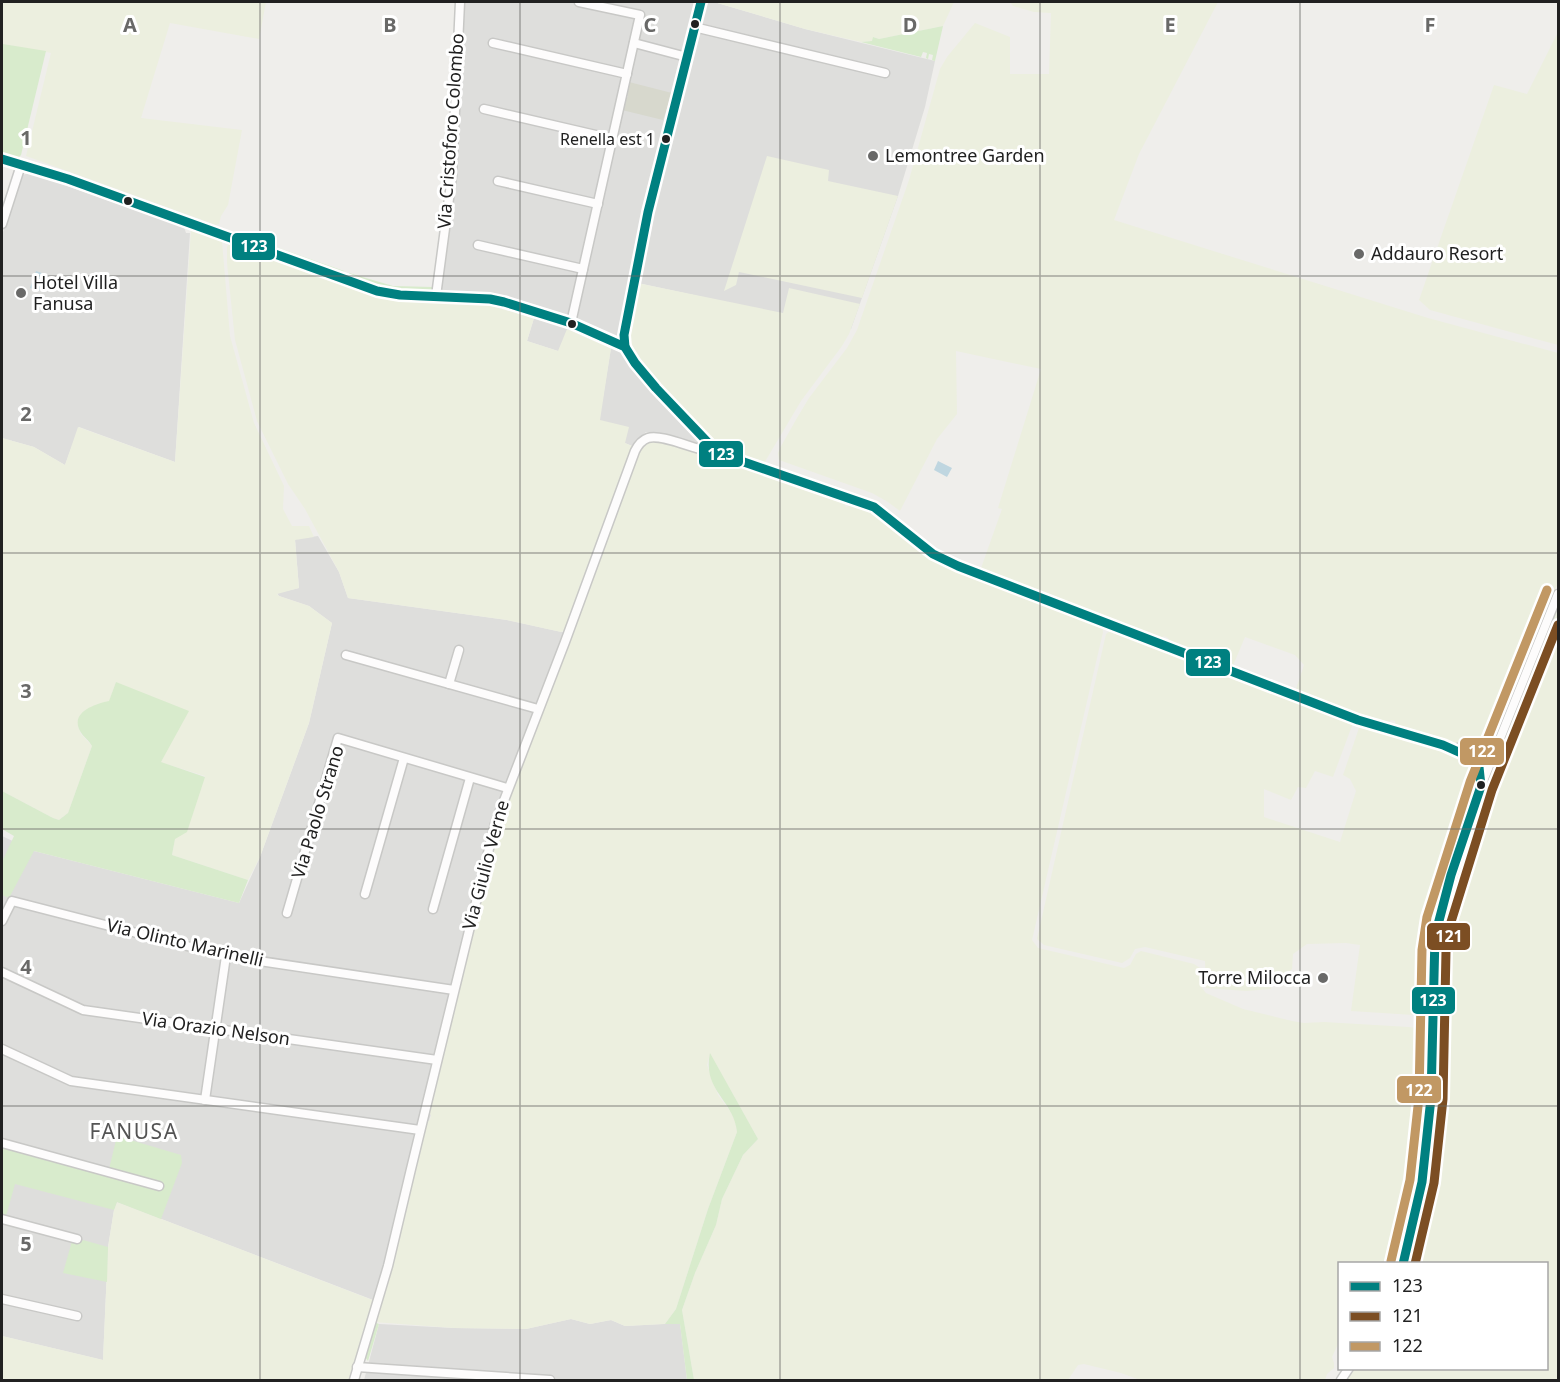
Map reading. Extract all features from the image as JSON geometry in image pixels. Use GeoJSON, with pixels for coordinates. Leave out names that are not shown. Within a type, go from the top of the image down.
{"type":"FeatureCollection","features":[{"type":"Feature","properties":{"kind":"street","name":"Via Cristoforo Colombo"},"geometry":{"type":"LineString","coordinates":[[436,296],[452,176],[460,2]]}},
{"type":"Feature","properties":{"kind":"street"},"geometry":{"type":"LineString","coordinates":[[571,323],[640,15],[579,2]]}},
{"type":"Feature","properties":{"kind":"street"},"geometry":{"type":"LineString","coordinates":[[701,2],[648,212],[624,335],[625,347],[635,363],[718,453]]}},
{"type":"Feature","properties":{"kind":"street"},"geometry":{"type":"LineString","coordinates":[[694,27],[885,73]]}},
{"type":"Feature","properties":{"kind":"street"},"geometry":{"type":"LineString","coordinates":[[493,43],[627,74]]}},
{"type":"Feature","properties":{"kind":"street"},"geometry":{"type":"LineString","coordinates":[[634,43],[687,57]]}},
{"type":"Feature","properties":{"kind":"street"},"geometry":{"type":"LineString","coordinates":[[484,109],[613,139]]}},
{"type":"Feature","properties":{"kind":"street"},"geometry":{"type":"LineString","coordinates":[[2,159],[68,179],[377,291],[400,295],[504,302],[571,323],[625,347]]}},
{"type":"Feature","properties":{"kind":"street"},"geometry":{"type":"LineString","coordinates":[[2,224],[21,165]]}},
{"type":"Feature","properties":{"kind":"street"},"geometry":{"type":"LineString","coordinates":[[498,181],[598,204]]}},
{"type":"Feature","properties":{"kind":"street"},"geometry":{"type":"LineString","coordinates":[[477,245],[583,269]]}},
{"type":"Feature","properties":{"kind":"street","name":"Via Giulio Verne"},"geometry":{"type":"LineString","coordinates":[[354,1380],[388,1266],[495,824],[635,451],[644,440],[653,437],[707,453],[718,453],[874,507],[933,554],[958,566],[1358,720],[1443,746]]}},
{"type":"Feature","properties":{"kind":"street"},"geometry":{"type":"LineString","coordinates":[[1403,1262],[1422,1182],[1431,1098],[1435,936],[1451,875],[1481,786],[1558,597]]}},
{"type":"Feature","properties":{"kind":"street"},"geometry":{"type":"LineString","coordinates":[[449,684],[459,650]]}},
{"type":"Feature","properties":{"kind":"street"},"geometry":{"type":"LineString","coordinates":[[346,655],[538,710]]}},
{"type":"Feature","properties":{"kind":"street","name":"Via Paolo Strano"},"geometry":{"type":"LineString","coordinates":[[287,913],[338,738],[507,788]]}},
{"type":"Feature","properties":{"kind":"street"},"geometry":{"type":"LineString","coordinates":[[1443,746],[1494,754]]}},
{"type":"Feature","properties":{"kind":"street"},"geometry":{"type":"LineString","coordinates":[[1443,746],[1490,763]]}},
{"type":"Feature","properties":{"kind":"street"},"geometry":{"type":"LineString","coordinates":[[1472,758],[1479,767],[1481,786]]}},
{"type":"Feature","properties":{"kind":"street"},"geometry":{"type":"LineString","coordinates":[[365,894],[404,759]]}},
{"type":"Feature","properties":{"kind":"street"},"geometry":{"type":"LineString","coordinates":[[433,909],[470,778]]}},
{"type":"Feature","properties":{"kind":"street","name":"Via Olinto Marinelli"},"geometry":{"type":"LineString","coordinates":[[2,921],[12,901],[226,956],[454,990]]}},
{"type":"Feature","properties":{"kind":"street"},"geometry":{"type":"LineString","coordinates":[[206,1100],[226,956]]}},
{"type":"Feature","properties":{"kind":"street","name":"Via Orazio Nelson"},"geometry":{"type":"LineString","coordinates":[[2,972],[83,1010],[437,1060]]}},
{"type":"Feature","properties":{"kind":"street"},"geometry":{"type":"LineString","coordinates":[[2,1049],[71,1081],[420,1130]]}},
{"type":"Feature","properties":{"kind":"street"},"geometry":{"type":"LineString","coordinates":[[2,1143],[159,1186]]}},
{"type":"Feature","properties":{"kind":"street"},"geometry":{"type":"LineString","coordinates":[[2,1219],[77,1239]]}},
{"type":"Feature","properties":{"kind":"street"},"geometry":{"type":"LineString","coordinates":[[2,1299],[77,1316]]}},
{"type":"Feature","properties":{"kind":"street"},"geometry":{"type":"LineString","coordinates":[[357,1367],[550,1380]]}},
{"type":"Feature","properties":{"kind":"shaded area"},"geometry":{"type":"Polygon","coordinates":[[[457,2],[714,2],[805,29],[935,61],[925,107],[898,196],[851,329],[638,283],[650,376],[713,440],[705,448],[674,437],[646,432],[632,446],[625,443],[599,421],[611,348],[558,351],[527,341],[534,318],[495,306],[432,302],[448,176],[457,2]]]}},
{"type":"Feature","properties":{"kind":"shaded area"},"geometry":{"type":"Polygon","coordinates":[[[629,82],[672,93],[663,120],[622,110],[625,98],[628,97],[629,82]]]}},
{"type":"Feature","properties":{"kind":"shaded area"},"geometry":{"type":"Polygon","coordinates":[[[30,173],[184,227],[186,233],[190,233],[175,462],[79,427],[65,465],[34,447],[2,438],[2,235],[22,175],[30,173]]]}},
{"type":"Feature","properties":{"kind":"shaded area"},"geometry":{"type":"Polygon","coordinates":[[[318,536],[339,572],[348,598],[507,620],[571,634],[429,1121],[423,1131],[404,1220],[381,1303],[117,1202],[108,1247],[103,1360],[2,1336],[2,836],[34,851],[239,903],[260,857],[309,723],[332,623],[309,606],[279,596],[277,593],[299,588],[295,539],[318,536]]]}},
{"type":"Feature","properties":{"kind":"shaded area"},"geometry":{"type":"Polygon","coordinates":[[[571,1319],[590,1324],[611,1320],[625,1326],[680,1323],[687,1380],[364,1380],[379,1324],[526,1329],[571,1319]]]}},
{"type":"Feature","properties":{"kind":"green space"},"geometry":{"type":"Polygon","coordinates":[[[2,2],[266,2],[259,39],[170,23],[141,118],[242,130],[228,205],[219,224],[216,225],[26,156],[51,53],[3,44],[2,53],[2,2]]]}},
{"type":"Feature","properties":{"kind":"green space"},"geometry":{"type":"Polygon","coordinates":[[[714,2],[954,2],[943,26],[879,39],[874,37],[872,41],[861,42],[805,29],[714,2]]]}},
{"type":"Feature","properties":{"kind":"green space"},"geometry":{"type":"Polygon","coordinates":[[[1010,2],[1218,2],[1139,154],[1114,220],[1428,318],[1558,353],[1558,583],[1492,743],[1476,745],[1455,743],[1396,727],[1395,721],[1391,720],[1387,725],[1295,692],[1304,665],[1295,655],[1245,637],[1232,668],[1170,644],[1168,638],[1164,636],[1160,639],[1155,638],[980,571],[1002,509],[998,508],[1041,369],[956,351],[957,414],[937,439],[900,511],[872,493],[779,460],[780,448],[809,398],[847,348],[857,330],[909,180],[940,69],[947,57],[975,23],[1010,37],[1010,74],[1049,74],[1051,13],[1034,12],[1013,6],[1010,2]]]}},
{"type":"Feature","properties":{"kind":"green space"},"geometry":{"type":"Polygon","coordinates":[[[943,26],[935,61],[932,60],[933,55],[929,54],[928,59],[926,58],[927,53],[923,52],[921,57],[861,42],[872,41],[873,37],[879,39],[943,26]]]}},
{"type":"Feature","properties":{"kind":"green space"},"geometry":{"type":"Polygon","coordinates":[[[1558,32],[1558,345],[1430,310],[1419,300],[1494,85],[1527,94],[1558,32]]]}},
{"type":"Feature","properties":{"kind":"green space"},"geometry":{"type":"Polygon","coordinates":[[[3,44],[46,51],[21,155],[18,158],[2,154],[3,44]]]}},
{"type":"Feature","properties":{"kind":"green space"},"geometry":{"type":"Polygon","coordinates":[[[767,156],[829,170],[828,181],[898,196],[862,298],[739,272],[736,285],[724,291],[767,156]]]}},
{"type":"Feature","properties":{"kind":"green space"},"geometry":{"type":"Polygon","coordinates":[[[191,230],[222,241],[230,336],[254,423],[284,486],[283,509],[292,526],[309,526],[314,537],[295,540],[299,588],[277,594],[309,606],[332,623],[309,723],[260,857],[248,880],[172,855],[175,839],[205,776],[160,762],[169,744],[116,682],[109,702],[97,704],[78,726],[81,734],[92,746],[68,813],[59,820],[53,818],[2,791],[2,438],[34,447],[65,465],[78,427],[175,462],[191,230]]]}},
{"type":"Feature","properties":{"kind":"green space"},"geometry":{"type":"Polygon","coordinates":[[[259,241],[344,271],[342,273],[259,244],[259,241]]]}},
{"type":"Feature","properties":{"kind":"green space"},"geometry":{"type":"Polygon","coordinates":[[[229,244],[383,298],[484,304],[534,318],[527,341],[558,351],[567,329],[611,348],[600,420],[629,427],[625,443],[632,446],[564,631],[507,620],[348,598],[339,572],[305,509],[288,484],[257,421],[235,340],[227,263],[229,244]]]}},
{"type":"Feature","properties":{"kind":"green space"},"geometry":{"type":"Polygon","coordinates":[[[349,273],[393,286],[433,287],[431,291],[392,289],[349,276],[349,273]]]}},
{"type":"Feature","properties":{"kind":"green space"},"geometry":{"type":"Polygon","coordinates":[[[637,283],[783,313],[789,288],[860,304],[842,346],[801,401],[763,465],[722,450],[639,362],[629,334],[637,283]]]}},
{"type":"Feature","properties":{"kind":"green space"},"geometry":{"type":"Polygon","coordinates":[[[656,439],[724,460],[843,500],[846,507],[853,504],[872,511],[942,564],[1102,626],[1103,632],[1032,940],[1038,948],[1124,968],[1130,965],[1136,954],[1141,951],[1194,964],[1200,968],[1202,988],[1206,993],[1243,1009],[1292,1021],[1430,1030],[1421,1147],[1417,1145],[1416,1150],[1421,1154],[1419,1172],[1402,1252],[1398,1251],[1396,1255],[1400,1257],[1399,1262],[1338,1262],[1338,1344],[1332,1357],[1334,1368],[1327,1374],[1325,1380],[1140,1380],[1084,1364],[1078,1365],[1068,1380],[694,1380],[682,1310],[716,1225],[722,1199],[743,1155],[758,1139],[710,1054],[707,1065],[718,1095],[736,1122],[737,1132],[708,1209],[676,1309],[665,1324],[625,1326],[611,1320],[590,1324],[571,1319],[526,1329],[454,1328],[374,1322],[404,1220],[425,1122],[430,1120],[431,1115],[428,1112],[497,825],[635,461],[642,446],[649,440],[656,439]]]}},
{"type":"Feature","properties":{"kind":"green space"},"geometry":{"type":"Polygon","coordinates":[[[1558,607],[1558,1380],[1346,1380],[1352,1370],[1548,1370],[1548,1262],[1407,1262],[1425,1189],[1436,1090],[1437,1030],[1443,1028],[1438,1017],[1438,951],[1443,919],[1459,864],[1501,747],[1558,607]]]}},
{"type":"Feature","properties":{"kind":"green space"},"geometry":{"type":"Polygon","coordinates":[[[1111,630],[1353,723],[1333,777],[1315,771],[1306,788],[1298,787],[1291,800],[1264,789],[1264,817],[1340,842],[1356,791],[1350,779],[1343,775],[1360,725],[1471,760],[1476,766],[1475,787],[1432,927],[1430,1006],[1413,1007],[1414,1015],[1351,1011],[1360,945],[1307,944],[1293,954],[1292,969],[1282,976],[1282,983],[1271,984],[1271,989],[1246,991],[1206,988],[1205,961],[1145,947],[1135,949],[1130,958],[1122,963],[1044,945],[1037,939],[1106,634],[1111,630]]]}},
{"type":"Feature","properties":{"kind":"green space"},"geometry":{"type":"Polygon","coordinates":[[[116,682],[189,711],[161,762],[205,777],[187,832],[175,839],[172,855],[248,880],[239,903],[34,851],[9,898],[2,895],[2,862],[14,836],[2,829],[2,791],[59,820],[68,813],[92,746],[80,731],[78,719],[91,707],[109,701],[116,682]]]}},
{"type":"Feature","properties":{"kind":"green space"},"geometry":{"type":"Polygon","coordinates":[[[710,1053],[758,1139],[743,1155],[722,1199],[716,1225],[682,1310],[694,1380],[687,1380],[680,1324],[665,1324],[676,1309],[708,1209],[737,1132],[735,1121],[710,1077],[710,1053]]]}},
{"type":"Feature","properties":{"kind":"green space"},"geometry":{"type":"Polygon","coordinates":[[[117,1136],[181,1155],[182,1163],[161,1219],[117,1202],[114,1210],[15,1184],[6,1216],[2,1215],[2,1145],[109,1169],[117,1136]]]}},
{"type":"Feature","properties":{"kind":"green space"},"geometry":{"type":"Polygon","coordinates":[[[117,1202],[375,1301],[349,1380],[2,1380],[2,1336],[103,1360],[108,1247],[117,1202]]]}},
{"type":"Feature","properties":{"kind":"green space"},"geometry":{"type":"Polygon","coordinates":[[[83,1240],[108,1247],[107,1282],[63,1273],[72,1241],[75,1244],[83,1240]]]}},
{"type":"Feature","properties":{"kind":"green space"},"geometry":{"type":"Polygon","coordinates":[[[374,1322],[379,1324],[368,1361],[364,1356],[374,1322]]]}},
{"type":"Feature","properties":{"kind":"water"},"geometry":{"type":"Polygon","coordinates":[[[36,271],[45,274],[39,291],[30,288],[36,271]]]}},
{"type":"Feature","properties":{"kind":"water"},"geometry":{"type":"Polygon","coordinates":[[[938,461],[952,468],[947,477],[934,470],[938,461]]]}},
{"type":"Feature","properties":{"kind":"transit line","name":"123"},"geometry":{"type":"LineString","coordinates":[[625,347],[624,335],[648,212],[701,2]]}},
{"type":"Feature","properties":{"kind":"transit line","name":"123"},"geometry":{"type":"LineString","coordinates":[[2,159],[68,179],[377,291],[400,295],[490,299],[571,323],[625,347],[656,388],[718,453],[874,507],[933,554],[958,566],[1358,720],[1443,745],[1472,758],[1479,767],[1481,786],[1451,875],[1435,936],[1431,1098],[1422,1182],[1403,1262]]}},
{"type":"Feature","properties":{"kind":"transit line","name":"122"},"geometry":{"type":"LineString","coordinates":[[1391,1261],[1410,1180],[1419,1097],[1422,950],[1427,917],[1470,782],[1547,590]]}},
{"type":"Feature","properties":{"kind":"transit line","name":"121"},"geometry":{"type":"LineString","coordinates":[[1415,1262],[1434,1183],[1443,1099],[1446,951],[1451,922],[1492,790],[1558,625]]}},
{"type":"Feature","properties":{"kind":"place","name":"Renella est 1"},"geometry":{"type":"Point","coordinates":[666,139]}},
{"type":"Feature","properties":{"kind":"place","name":"Lemontree Garden"},"geometry":{"type":"Point","coordinates":[873,156]}},
{"type":"Feature","properties":{"kind":"place","name":"Addauro Resort"},"geometry":{"type":"Point","coordinates":[1359,254]}},
{"type":"Feature","properties":{"kind":"place","name":"Hotel Villa Fanusa"},"geometry":{"type":"Point","coordinates":[21,293]}},
{"type":"Feature","properties":{"kind":"place","name":"Torre Milocca"},"geometry":{"type":"Point","coordinates":[1323,978]}},
{"type":"Feature","properties":{"kind":"district","name":"FANUSA"},"geometry":{"type":"Point","coordinates":[134,1132]}}]}
